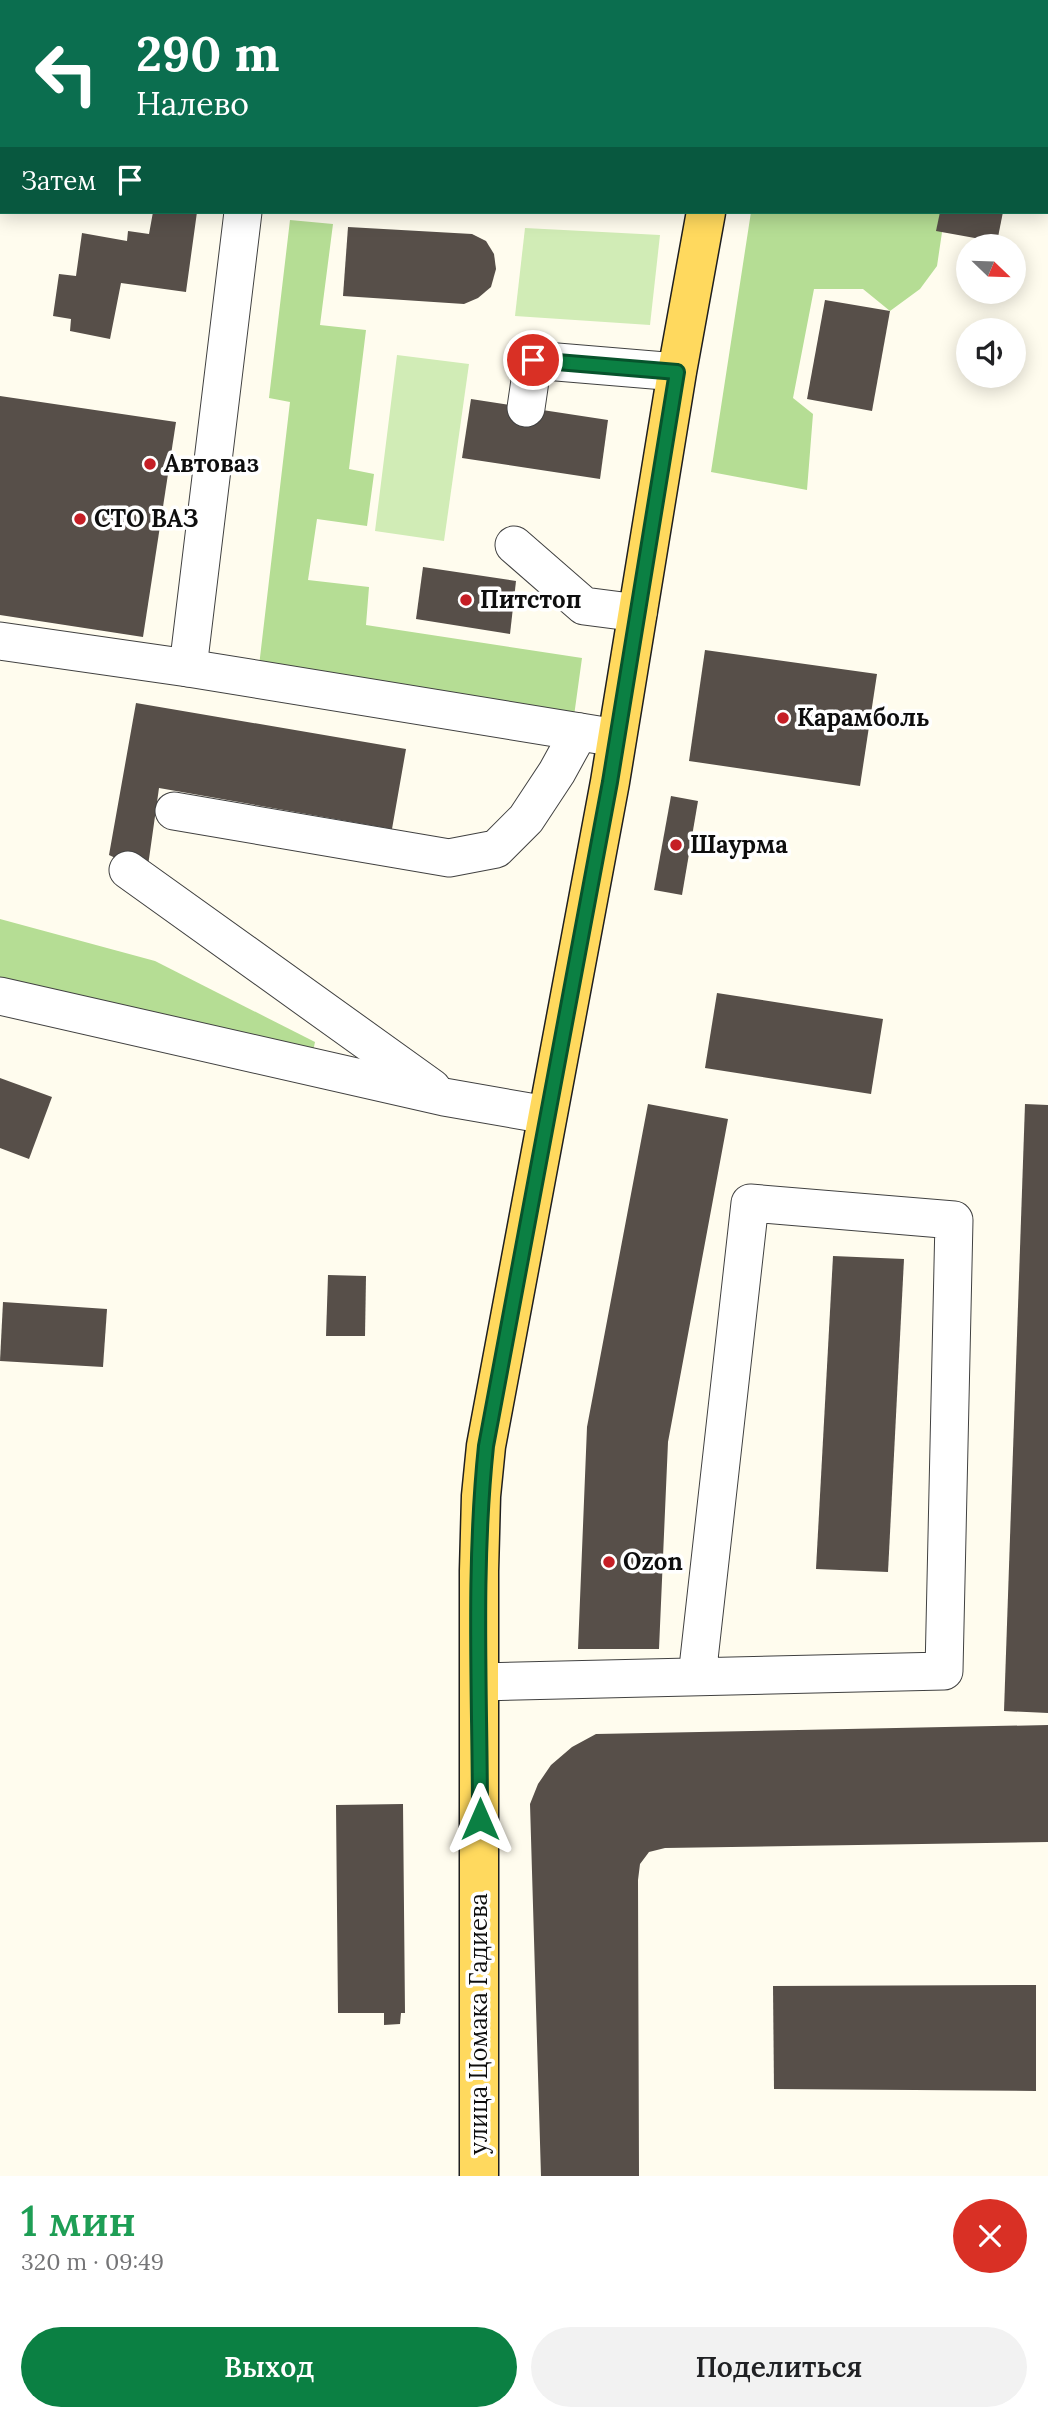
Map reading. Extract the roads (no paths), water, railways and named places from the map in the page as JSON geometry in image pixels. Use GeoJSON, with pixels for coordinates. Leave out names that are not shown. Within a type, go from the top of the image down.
{"type":"FeatureCollection","features":[{"type":"Feature","properties":{"kind":"main road","name":"улица Цомака Гадиева"},"geometry":{"type":"LineString","coordinates":[[479,2176],[479,1571],[481,1496],[486,1446],[617,737],[701,214]]}},
{"type":"Feature","properties":{"kind":"lane"},"geometry":{"type":"LineString","coordinates":[[188,668],[243,214]]}},
{"type":"Feature","properties":{"kind":"lane"},"geometry":{"type":"LineString","coordinates":[[526,408],[533,360],[677,372]]}},
{"type":"Feature","properties":{"kind":"lane"},"geometry":{"type":"LineString","coordinates":[[514,545],[584,606],[638,613]]}},
{"type":"Feature","properties":{"kind":"lane"},"geometry":{"type":"LineString","coordinates":[[0,641],[188,668],[617,737]]}},
{"type":"Feature","properties":{"kind":"lane"},"geometry":{"type":"LineString","coordinates":[[174,811],[449,858],[476,853],[496,849],[526,818],[557,772],[579,732]]}},
{"type":"Feature","properties":{"kind":"lane"},"geometry":{"type":"LineString","coordinates":[[128,870],[444,1097]]}},
{"type":"Feature","properties":{"kind":"lane"},"geometry":{"type":"LineString","coordinates":[[0,996],[444,1097],[547,1115]]}},
{"type":"Feature","properties":{"kind":"lane"},"geometry":{"type":"LineString","coordinates":[[480,1682],[696,1677],[944,1671],[954,1220],[750,1203],[696,1677]]}},
{"type":"Feature","properties":{"kind":"place","name":"Автоваз"},"geometry":{"type":"Point","coordinates":[150,464]}},
{"type":"Feature","properties":{"kind":"place","name":"СТО ВАЗ"},"geometry":{"type":"Point","coordinates":[80,519]}},
{"type":"Feature","properties":{"kind":"place","name":"Питстоп"},"geometry":{"type":"Point","coordinates":[466,600]}},
{"type":"Feature","properties":{"kind":"place","name":"Карамболь"},"geometry":{"type":"Point","coordinates":[783,718]}},
{"type":"Feature","properties":{"kind":"place","name":"Шаурма"},"geometry":{"type":"Point","coordinates":[676,845]}},
{"type":"Feature","properties":{"kind":"place","name":"Ozon"},"geometry":{"type":"Point","coordinates":[609,1562]}}]}
